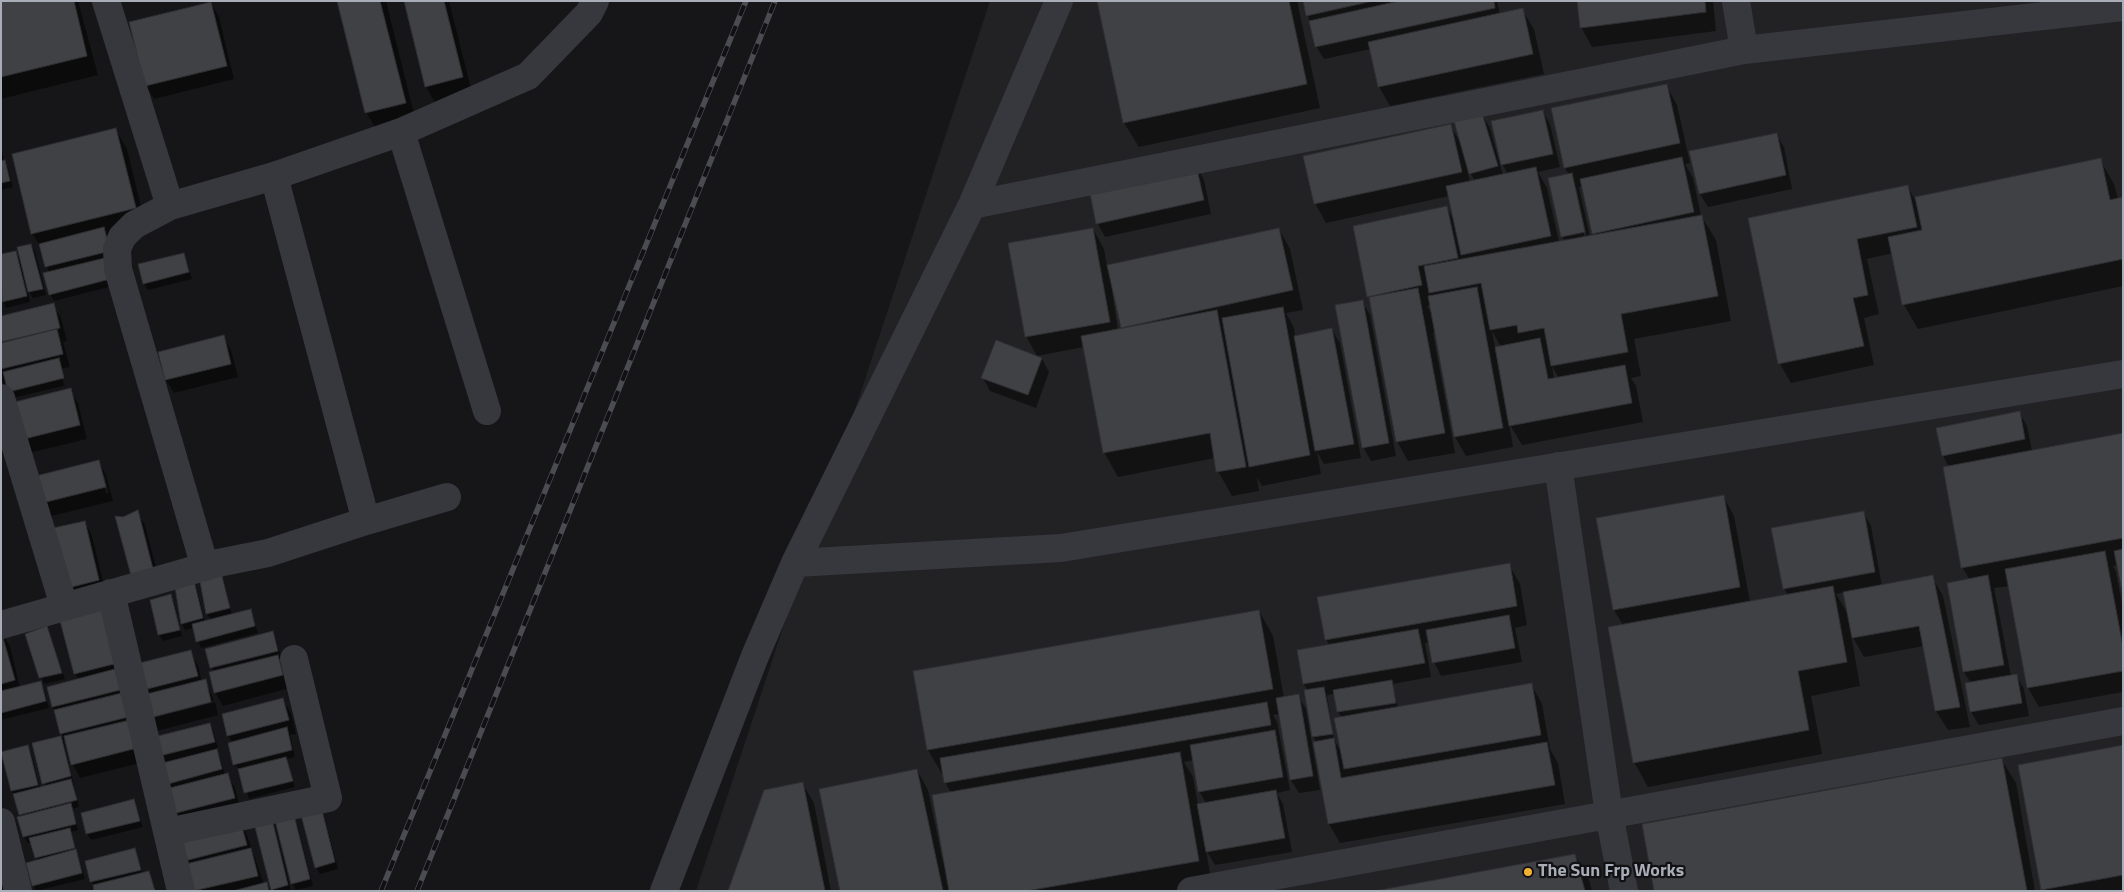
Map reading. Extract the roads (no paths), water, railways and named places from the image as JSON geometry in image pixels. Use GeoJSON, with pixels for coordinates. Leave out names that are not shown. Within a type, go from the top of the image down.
{"type":"FeatureCollection","features":[{"type":"Feature","properties":{"kind":"street"},"geometry":{"type":"LineString","coordinates":[[106,1],[170,206]]}},
{"type":"Feature","properties":{"kind":"street"},"geometry":{"type":"LineString","coordinates":[[204,567],[118,269],[117,249],[122,238],[134,226],[170,206],[274,176],[401,132],[528,76],[589,13],[595,1]]}},
{"type":"Feature","properties":{"kind":"street"},"geometry":{"type":"LineString","coordinates":[[664,891],[755,656],[795,563],[972,205],[1058,1]]}},
{"type":"Feature","properties":{"kind":"street"},"geometry":{"type":"LineString","coordinates":[[1736,1],[1744,50]]}},
{"type":"Feature","properties":{"kind":"street"},"geometry":{"type":"LineString","coordinates":[[972,205],[1744,50],[2123,7]]}},
{"type":"Feature","properties":{"kind":"street"},"geometry":{"type":"LineString","coordinates":[[401,132],[487,411]]}},
{"type":"Feature","properties":{"kind":"street"},"geometry":{"type":"LineString","coordinates":[[274,176],[366,521]]}},
{"type":"Feature","properties":{"kind":"street"},"geometry":{"type":"LineString","coordinates":[[795,563],[1061,548],[2123,374]]}},
{"type":"Feature","properties":{"kind":"street"},"geometry":{"type":"LineString","coordinates":[[1,398],[64,606]]}},
{"type":"Feature","properties":{"kind":"street"},"geometry":{"type":"LineString","coordinates":[[1558,466],[1609,814],[1624,891]]}},
{"type":"Feature","properties":{"kind":"street"},"geometry":{"type":"LineString","coordinates":[[1,625],[204,567],[268,553],[447,497]]}},
{"type":"Feature","properties":{"kind":"street"},"geometry":{"type":"LineString","coordinates":[[111,593],[181,891]]}},
{"type":"Feature","properties":{"kind":"street"},"geometry":{"type":"LineString","coordinates":[[168,832],[328,798],[294,659]]}},
{"type":"Feature","properties":{"kind":"street"},"geometry":{"type":"LineString","coordinates":[[1207,889],[2123,720]]}},
{"type":"Feature","properties":{"kind":"street"},"geometry":{"type":"LineString","coordinates":[[1,822],[18,891]]}},
{"type":"Feature","properties":{"kind":"railway"},"geometry":{"type":"LineString","coordinates":[[381,891],[746,1]]}},
{"type":"Feature","properties":{"kind":"railway"},"geometry":{"type":"LineString","coordinates":[[417,891],[775,1]]}},
{"type":"Feature","properties":{"kind":"place","name":"The Sun Frp Works"},"geometry":{"type":"Point","coordinates":[1528,872]}}]}
